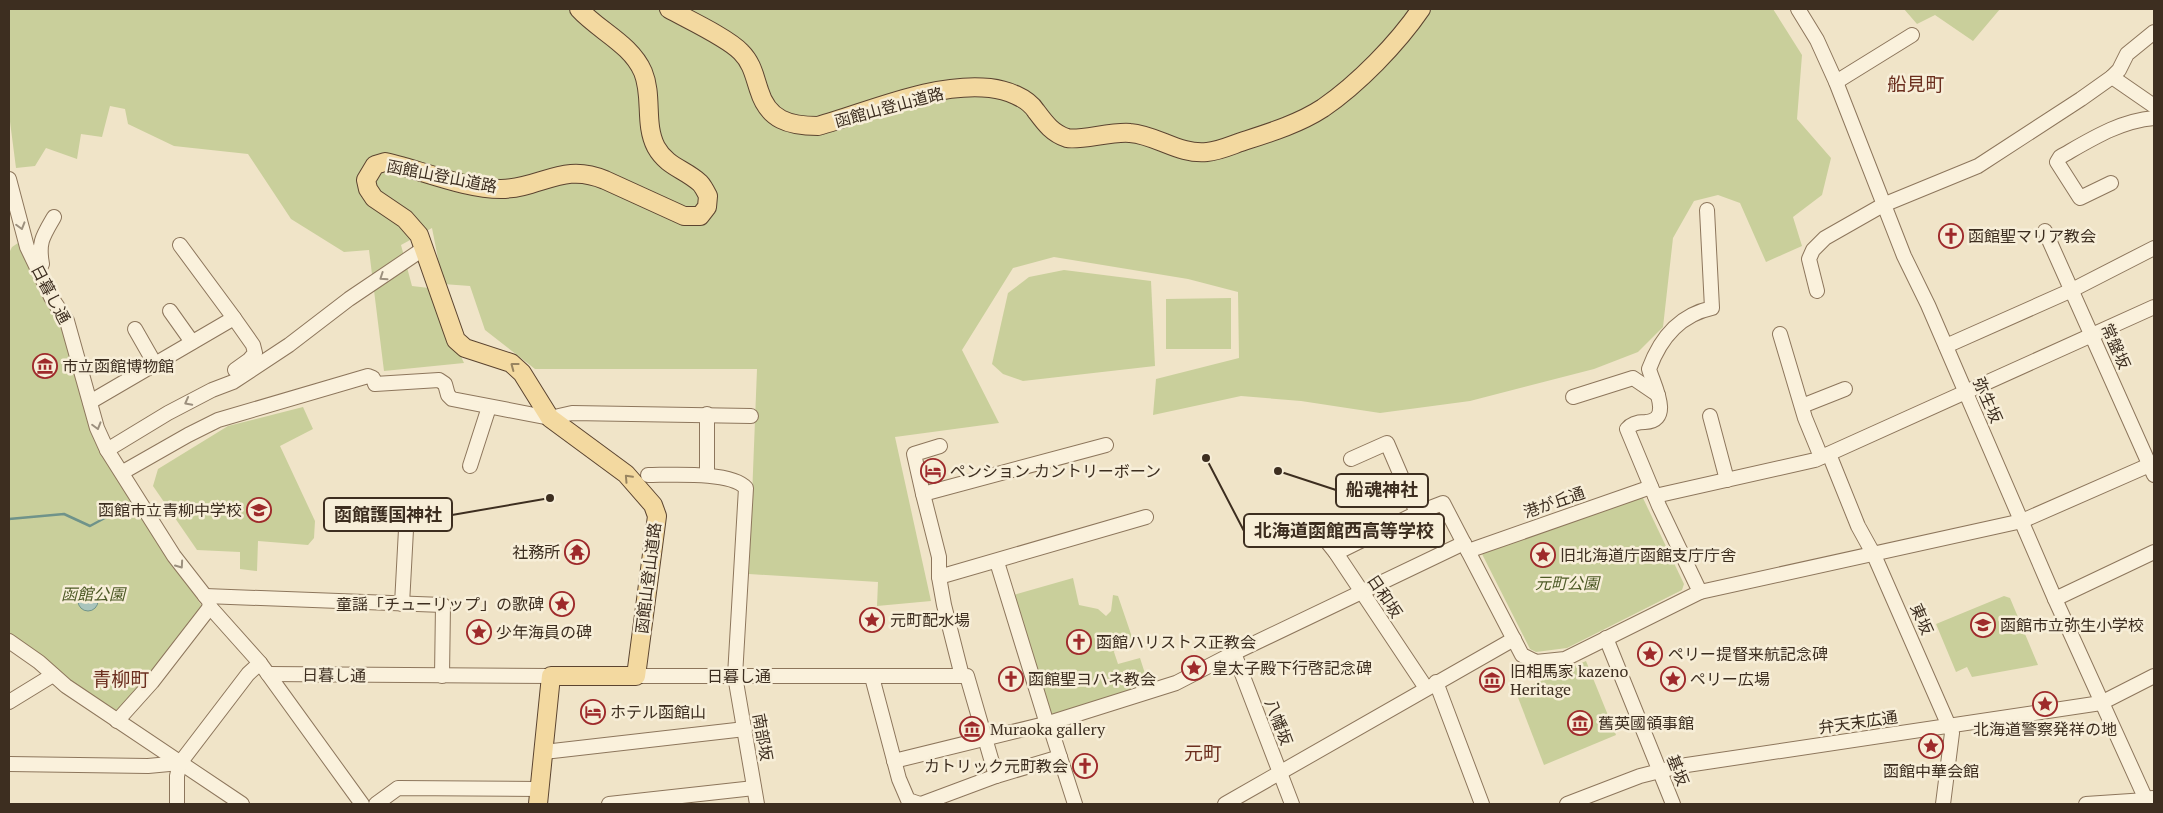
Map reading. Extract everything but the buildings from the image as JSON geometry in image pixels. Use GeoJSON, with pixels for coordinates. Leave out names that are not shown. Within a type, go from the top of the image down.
{"type":"FeatureCollection","features":[{"type":"Feature","properties":{"kind":"main road","name":"函館山登山道路"},"geometry":{"type":"LineString","coordinates":[[579,9],[599,29],[627,48],[643,72],[648,90],[650,122],[656,146],[673,167],[700,183],[708,196],[707,207],[700,216],[684,216],[594,175],[580,173],[567,173],[522,187],[501,189],[482,187],[386,162],[375,164],[366,180],[368,189],[374,198],[405,219],[419,235],[423,250],[428,256],[456,340],[465,348],[511,363],[522,373],[550,418],[626,474],[653,505],[657,516],[636,676]]}},
{"type":"Feature","properties":{"kind":"main road","name":"函館山登山道路"},"geometry":{"type":"LineString","coordinates":[[669,9],[740,50],[750,61],[759,90],[768,110],[782,120],[798,126],[818,126],[934,92],[974,87],[992,88],[1008,91],[1022,98],[1036,110],[1041,120],[1055,132],[1068,138],[1112,132],[1131,133],[1151,137],[1182,150],[1206,152],[1292,124],[1322,109],[1363,74],[1390,46],[1421,9]]}},
{"type":"Feature","properties":{"kind":"main road","name":"日暮し通"},"geometry":{"type":"LineString","coordinates":[[551,676],[636,676]]}},
{"type":"Feature","properties":{"kind":"main road"},"geometry":{"type":"LineString","coordinates":[[539,797],[551,676]]}},
{"type":"Feature","properties":{"kind":"street","name":"弥生坂"},"geometry":{"type":"LineString","coordinates":[[1798,9],[1817,40],[1836,82],[1883,205],[1908,264],[1928,305],[2101,703],[2149,800]]}},
{"type":"Feature","properties":{"kind":"street"},"geometry":{"type":"LineString","coordinates":[[1817,291],[1809,259],[1813,250],[1825,238],[1883,205],[1978,166],[2112,77],[2119,70],[2128,54],[2154,32]]}},
{"type":"Feature","properties":{"kind":"street"},"geometry":{"type":"LineString","coordinates":[[1836,82],[1912,35]]}},
{"type":"Feature","properties":{"kind":"street"},"geometry":{"type":"LineString","coordinates":[[2112,77],[2154,106]]}},
{"type":"Feature","properties":{"kind":"street"},"geometry":{"type":"LineString","coordinates":[[2111,183],[2080,198],[2057,162],[2060,157],[2125,123],[2154,118]]}},
{"type":"Feature","properties":{"kind":"street","name":"日暮し通"},"geometry":{"type":"LineString","coordinates":[[9,179],[27,247],[51,297],[67,322],[97,428],[107,450],[123,472],[174,556],[207,601],[264,668],[442,676],[551,676]]}},
{"type":"Feature","properties":{"kind":"street"},"geometry":{"type":"LineString","coordinates":[[1700,592],[1653,491],[1627,429],[1630,425],[1638,422],[1652,422],[1660,414],[1659,396],[1649,369],[1656,348],[1681,321],[1700,311],[1712,308],[1708,210]]}},
{"type":"Feature","properties":{"kind":"street"},"geometry":{"type":"LineString","coordinates":[[38,271],[42,264],[41,240],[54,217]]}},
{"type":"Feature","properties":{"kind":"street","name":"常盤坂"},"geometry":{"type":"LineString","coordinates":[[2045,230],[2153,468]]}},
{"type":"Feature","properties":{"kind":"street"},"geometry":{"type":"LineString","coordinates":[[180,245],[234,318],[255,352],[249,360],[212,390]]}},
{"type":"Feature","properties":{"kind":"street"},"geometry":{"type":"LineString","coordinates":[[1946,346],[2072,290],[2154,248]]}},
{"type":"Feature","properties":{"kind":"street"},"geometry":{"type":"LineString","coordinates":[[107,450],[168,413],[212,390],[233,382],[289,345],[349,299],[423,250]]}},
{"type":"Feature","properties":{"kind":"street","name":"港が丘通"},"geometry":{"type":"LineString","coordinates":[[894,761],[1048,724],[1176,684],[1234,653],[1361,591],[1466,547],[1653,491],[1727,480],[1825,456],[2154,307]]}},
{"type":"Feature","properties":{"kind":"street"},"geometry":{"type":"LineString","coordinates":[[170,311],[192,342]]}},
{"type":"Feature","properties":{"kind":"street"},"geometry":{"type":"LineString","coordinates":[[90,402],[234,318]]}},
{"type":"Feature","properties":{"kind":"street"},"geometry":{"type":"LineString","coordinates":[[135,329],[155,364]]}},
{"type":"Feature","properties":{"kind":"street","name":"東坂"},"geometry":{"type":"LineString","coordinates":[[1780,334],[1802,406],[1858,526],[1874,554],[1950,726],[1952,734],[1943,804]]}},
{"type":"Feature","properties":{"kind":"street"},"geometry":{"type":"LineString","coordinates":[[123,472],[188,434],[218,420],[368,376],[373,378],[375,384],[439,380],[445,384],[448,395],[452,399],[550,418],[572,413],[751,416]]}},
{"type":"Feature","properties":{"kind":"street"},"geometry":{"type":"LineString","coordinates":[[1572,397],[1633,378],[1659,396]]}},
{"type":"Feature","properties":{"kind":"street"},"geometry":{"type":"LineString","coordinates":[[1802,406],[1845,389]]}},
{"type":"Feature","properties":{"kind":"street"},"geometry":{"type":"LineString","coordinates":[[470,466],[489,407]]}},
{"type":"Feature","properties":{"kind":"street"},"geometry":{"type":"LineString","coordinates":[[648,474],[707,475],[707,414]]}},
{"type":"Feature","properties":{"kind":"street"},"geometry":{"type":"LineString","coordinates":[[1710,416],[1727,480]]}},
{"type":"Feature","properties":{"kind":"street"},"geometry":{"type":"LineString","coordinates":[[1351,459],[1388,443],[1417,513]]}},
{"type":"Feature","properties":{"kind":"street"},"geometry":{"type":"LineString","coordinates":[[923,494],[998,472],[1106,445]]}},
{"type":"Feature","properties":{"kind":"street"},"geometry":{"type":"LineString","coordinates":[[940,446],[914,454],[939,557],[939,577],[965,676],[996,776]]}},
{"type":"Feature","properties":{"kind":"street"},"geometry":{"type":"LineString","coordinates":[[1336,553],[1417,513],[1443,503],[1522,655],[1536,662],[1549,662],[1564,659],[1700,592],[2022,521],[2153,468]]}},
{"type":"Feature","properties":{"kind":"street","name":"南部坂"},"geometry":{"type":"LineString","coordinates":[[707,475],[742,483],[746,488],[736,676],[756,804]]}},
{"type":"Feature","properties":{"kind":"street"},"geometry":{"type":"LineString","coordinates":[[402,604],[407,511]]}},
{"type":"Feature","properties":{"kind":"street"},"geometry":{"type":"LineString","coordinates":[[939,577],[997,562],[1006,557],[1146,517]]}},
{"type":"Feature","properties":{"kind":"street","name":"日和坂"},"geometry":{"type":"LineString","coordinates":[[1313,524],[1431,685],[1482,804]]}},
{"type":"Feature","properties":{"kind":"street"},"geometry":{"type":"LineString","coordinates":[[2055,599],[2154,552]]}},
{"type":"Feature","properties":{"kind":"street"},"geometry":{"type":"LineString","coordinates":[[997,562],[1075,804]]}},
{"type":"Feature","properties":{"kind":"street"},"geometry":{"type":"LineString","coordinates":[[117,720],[152,682],[207,601],[443,605],[442,676]]}},
{"type":"Feature","properties":{"kind":"street","name":"基坂"},"geometry":{"type":"LineString","coordinates":[[1606,638],[1672,804]]}},
{"type":"Feature","properties":{"kind":"street"},"geometry":{"type":"LineString","coordinates":[[1225,804],[1514,639]]}},
{"type":"Feature","properties":{"kind":"street"},"geometry":{"type":"LineString","coordinates":[[9,641],[117,720],[242,804]]}},
{"type":"Feature","properties":{"kind":"street","name":"八幡坂"},"geometry":{"type":"LineString","coordinates":[[1234,653],[1292,804]]}},
{"type":"Feature","properties":{"kind":"street"},"geometry":{"type":"LineString","coordinates":[[177,804],[177,776],[180,763],[248,674],[264,668],[362,804]]}},
{"type":"Feature","properties":{"kind":"street"},"geometry":{"type":"LineString","coordinates":[[9,702],[53,674]]}},
{"type":"Feature","properties":{"kind":"street","name":"日暮し通"},"geometry":{"type":"LineString","coordinates":[[636,676],[965,676]]}},
{"type":"Feature","properties":{"kind":"street","name":"弁天末広通"},"geometry":{"type":"LineString","coordinates":[[1567,804],[1660,770],[2101,703],[2154,676]]}},
{"type":"Feature","properties":{"kind":"street"},"geometry":{"type":"LineString","coordinates":[[872,677],[899,779],[908,800],[925,804],[996,776],[1060,757]]}},
{"type":"Feature","properties":{"kind":"street"},"geometry":{"type":"LineString","coordinates":[[544,752],[744,729]]}},
{"type":"Feature","properties":{"kind":"street"},"geometry":{"type":"LineString","coordinates":[[9,764],[148,766],[180,763]]}},
{"type":"Feature","properties":{"kind":"street"},"geometry":{"type":"LineString","coordinates":[[376,804],[398,788],[539,797]]}},
{"type":"Feature","properties":{"kind":"street"},"geometry":{"type":"LineString","coordinates":[[610,804],[754,788]]}},
{"type":"Feature","properties":{"kind":"street"},"geometry":{"type":"LineString","coordinates":[[2086,804],[2149,800]]}},
{"type":"Feature","properties":{"kind":"green space"},"geometry":{"type":"Polygon","coordinates":[[[9,9],[1773,9],[1802,55],[1797,119],[1831,158],[1822,195],[1793,217],[1802,246],[1766,262],[1740,203],[1718,195],[1694,201],[1673,238],[1663,327],[1638,352],[1594,369],[1470,401],[1380,413],[1301,401],[1241,396],[1153,415],[1156,379],[1239,358],[1238,292],[1188,279],[1054,257],[1013,268],[962,350],[999,423],[895,437],[931,601],[877,606],[878,582],[749,574],[757,369],[535,369],[485,330],[470,286],[443,284],[432,228],[401,245],[412,286],[429,288],[464,363],[384,371],[369,250],[344,252],[291,219],[248,154],[174,146],[128,124],[125,109],[110,106],[102,137],[81,134],[77,159],[46,148],[35,166],[16,168],[9,114],[9,9]]]}},
{"type":"Feature","properties":{"kind":"green space"},"geometry":{"type":"Polygon","coordinates":[[[1904,9],[2000,9],[1973,41],[1935,15],[1917,24],[1904,9]]]}},
{"type":"Feature","properties":{"kind":"green space","name":"函館公園"},"geometry":{"type":"Polygon","coordinates":[[[21,241],[61,320],[93,429],[203,608],[117,714],[9,637],[9,253],[12,247],[21,241]]]}},
{"type":"Feature","properties":{"kind":"green space"},"geometry":{"type":"Polygon","coordinates":[[[1064,270],[1151,281],[1155,366],[1023,381],[1003,374],[992,364],[1008,293],[1029,277],[1064,270]]]}},
{"type":"Feature","properties":{"kind":"green space"},"geometry":{"type":"Polygon","coordinates":[[[1231,298],[1231,349],[1166,349],[1166,299],[1231,298]]]}},
{"type":"Feature","properties":{"kind":"green space"},"geometry":{"type":"Polygon","coordinates":[[[303,407],[313,429],[280,446],[315,521],[314,538],[308,545],[258,541],[257,571],[240,569],[240,552],[197,550],[153,486],[158,469],[228,426],[303,407]]]}},
{"type":"Feature","properties":{"kind":"green space","name":"元町公園"},"geometry":{"type":"Polygon","coordinates":[[[1642,496],[1684,584],[1682,590],[1567,648],[1536,652],[1530,649],[1481,552],[1642,496]]]}},
{"type":"Feature","properties":{"kind":"green space"},"geometry":{"type":"Polygon","coordinates":[[[1073,578],[1079,605],[1098,609],[1106,616],[1111,611],[1113,595],[1118,596],[1133,640],[1116,645],[1114,652],[1118,664],[1140,658],[1149,686],[1049,715],[1010,596],[1073,578]]]}},
{"type":"Feature","properties":{"kind":"green space"},"geometry":{"type":"Polygon","coordinates":[[[2004,596],[2010,598],[2038,665],[1972,677],[1967,667],[1956,672],[1936,624],[2004,596]]]}},
{"type":"Feature","properties":{"kind":"green space"},"geometry":{"type":"Polygon","coordinates":[[[1586,661],[1616,735],[1544,765],[1517,695],[1522,689],[1586,661]]]}},
{"type":"Feature","properties":{"kind":"water"},"geometry":{"type":"Polygon","coordinates":[[[88,591],[95,594],[98,601],[95,608],[88,611],[81,608],[78,601],[81,594],[88,591]]]}},
{"type":"Feature","properties":{"kind":"waterway"},"geometry":{"type":"LineString","coordinates":[[9,519],[64,514],[90,526],[114,513],[132,511]]}},
{"type":"Feature","properties":{"kind":"place","name":"函館聖マリア教会"},"geometry":{"type":"Point","coordinates":[1951,236]}},
{"type":"Feature","properties":{"kind":"place","name":"市立函館博物館"},"geometry":{"type":"Point","coordinates":[45,366]}},
{"type":"Feature","properties":{"kind":"place","name":"北海道函館西高等学校"},"geometry":{"type":"Point","coordinates":[1206,458]}},
{"type":"Feature","properties":{"kind":"place","name":"ペンション カントリーボーン"},"geometry":{"type":"Point","coordinates":[933,471]}},
{"type":"Feature","properties":{"kind":"place","name":"船魂神社"},"geometry":{"type":"Point","coordinates":[1278,471]}},
{"type":"Feature","properties":{"kind":"place","name":"函館護国神社"},"geometry":{"type":"Point","coordinates":[550,498]}},
{"type":"Feature","properties":{"kind":"place","name":"函館市立青柳中学校"},"geometry":{"type":"Point","coordinates":[259,510]}},
{"type":"Feature","properties":{"kind":"place","name":"社務所"},"geometry":{"type":"Point","coordinates":[577,552]}},
{"type":"Feature","properties":{"kind":"place","name":"旧北海道庁函館支庁庁舎"},"geometry":{"type":"Point","coordinates":[1543,555]}},
{"type":"Feature","properties":{"kind":"place","name":"童謡「チューリップ」の歌碑"},"geometry":{"type":"Point","coordinates":[562,604]}},
{"type":"Feature","properties":{"kind":"place","name":"元町配水場"},"geometry":{"type":"Point","coordinates":[872,620]}},
{"type":"Feature","properties":{"kind":"place","name":"函館市立弥生小学校"},"geometry":{"type":"Point","coordinates":[1983,625]}},
{"type":"Feature","properties":{"kind":"place","name":"少年海員の碑"},"geometry":{"type":"Point","coordinates":[479,632]}},
{"type":"Feature","properties":{"kind":"place","name":"函館ハリストス正教会"},"geometry":{"type":"Point","coordinates":[1079,642]}},
{"type":"Feature","properties":{"kind":"place","name":"ペリー提督来航記念碑"},"geometry":{"type":"Point","coordinates":[1650,654]}},
{"type":"Feature","properties":{"kind":"place","name":"皇太子殿下行啓記念碑"},"geometry":{"type":"Point","coordinates":[1194,668]}},
{"type":"Feature","properties":{"kind":"place","name":"函館聖ヨハネ教会"},"geometry":{"type":"Point","coordinates":[1011,679]}},
{"type":"Feature","properties":{"kind":"place","name":"ペリー広場"},"geometry":{"type":"Point","coordinates":[1673,679]}},
{"type":"Feature","properties":{"kind":"place","name":"旧相馬家 kazeno Heritage"},"geometry":{"type":"Point","coordinates":[1492,680]}},
{"type":"Feature","properties":{"kind":"place","name":"北海道警察発祥の地"},"geometry":{"type":"Point","coordinates":[2045,704]}},
{"type":"Feature","properties":{"kind":"place","name":"ホテル函館山"},"geometry":{"type":"Point","coordinates":[593,712]}},
{"type":"Feature","properties":{"kind":"place","name":"舊英國領事館"},"geometry":{"type":"Point","coordinates":[1580,723]}},
{"type":"Feature","properties":{"kind":"place","name":"Muraoka gallery"},"geometry":{"type":"Point","coordinates":[972,729]}},
{"type":"Feature","properties":{"kind":"place","name":"函館中華会館"},"geometry":{"type":"Point","coordinates":[1931,746]}},
{"type":"Feature","properties":{"kind":"place","name":"カトリック元町教会"},"geometry":{"type":"Point","coordinates":[1085,766]}},
{"type":"Feature","properties":{"kind":"district","name":"船見町"},"geometry":{"type":"Point","coordinates":[1916,84]}},
{"type":"Feature","properties":{"kind":"district","name":"青柳町"},"geometry":{"type":"Point","coordinates":[121,679]}},
{"type":"Feature","properties":{"kind":"district","name":"元町"},"geometry":{"type":"Point","coordinates":[1203,753]}}]}
